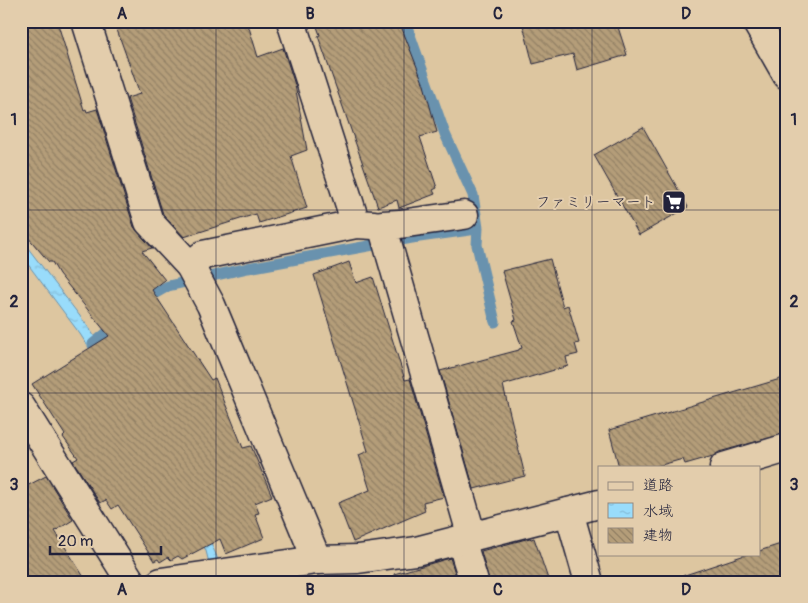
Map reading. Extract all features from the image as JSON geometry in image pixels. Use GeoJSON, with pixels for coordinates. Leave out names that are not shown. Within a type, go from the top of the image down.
{"type":"FeatureCollection","features":[{"type":"Feature","properties":{"kind":"street"},"geometry":{"type":"LineString","coordinates":[[86,21],[149,222],[190,266],[211,306],[317,560]]}},
{"type":"Feature","properties":{"kind":"street"},"geometry":{"type":"LineString","coordinates":[[291,21],[369,225],[466,538],[474,582]]}},
{"type":"Feature","properties":{"kind":"street"},"geometry":{"type":"LineString","coordinates":[[756,21],[787,75]]}},
{"type":"Feature","properties":{"kind":"street"},"geometry":{"type":"LineString","coordinates":[[190,266],[203,256],[369,225],[400,224],[464,215]]}},
{"type":"Feature","properties":{"kind":"street"},"geometry":{"type":"LineString","coordinates":[[21,407],[131,582]]}},
{"type":"Feature","properties":{"kind":"street"},"geometry":{"type":"LineString","coordinates":[[727,466],[787,448]]}},
{"type":"Feature","properties":{"kind":"street"},"geometry":{"type":"LineString","coordinates":[[161,582],[317,560],[358,559],[416,551],[598,504]]}},
{"type":"Feature","properties":{"kind":"street"},"geometry":{"type":"LineString","coordinates":[[569,512],[590,582]]}},
{"type":"Feature","properties":{"kind":"water"},"geometry":{"type":"Polygon","coordinates":[[[21,239],[89,328],[181,471],[219,562],[209,563],[206,551],[172,476],[80,334],[21,255],[21,239]]]}},
{"type":"Feature","properties":{"kind":"building"},"geometry":{"type":"Polygon","coordinates":[[[21,21],[57,21],[84,110],[86,109],[87,112],[97,109],[134,227],[152,248],[142,251],[165,280],[152,290],[211,380],[215,378],[243,448],[251,446],[272,496],[255,503],[259,513],[255,514],[264,538],[226,554],[220,539],[182,559],[178,556],[171,560],[168,557],[160,562],[158,559],[154,561],[118,505],[112,509],[106,500],[100,503],[73,461],[78,458],[63,437],[65,435],[32,384],[109,336],[59,274],[52,262],[49,262],[21,229],[21,21]]]}},
{"type":"Feature","properties":{"kind":"building"},"geometry":{"type":"Polygon","coordinates":[[[143,21],[247,21],[258,57],[283,48],[295,85],[307,150],[291,156],[307,208],[259,223],[256,214],[184,237],[163,214],[127,98],[140,94],[116,27],[143,21]]]}},
{"type":"Feature","properties":{"kind":"building"},"geometry":{"type":"Polygon","coordinates":[[[315,21],[399,21],[424,85],[437,132],[420,137],[437,188],[433,190],[435,194],[399,208],[397,200],[378,207],[318,36],[320,35],[315,21]]]}},
{"type":"Feature","properties":{"kind":"building"},"geometry":{"type":"Polygon","coordinates":[[[522,21],[616,21],[627,55],[577,70],[573,54],[533,64],[522,21]]]}},
{"type":"Feature","properties":{"kind":"building"},"geometry":{"type":"Polygon","coordinates":[[[643,127],[688,207],[639,235],[594,155],[643,127]]]}},
{"type":"Feature","properties":{"kind":"building"},"geometry":{"type":"Polygon","coordinates":[[[550,259],[563,307],[568,305],[579,343],[575,344],[578,354],[566,357],[568,366],[503,385],[525,476],[474,489],[440,371],[522,348],[513,321],[516,320],[502,271],[550,259]]]}},
{"type":"Feature","properties":{"kind":"building"},"geometry":{"type":"Polygon","coordinates":[[[349,262],[356,283],[373,277],[405,380],[410,379],[444,497],[423,502],[425,511],[353,542],[338,503],[370,490],[359,455],[368,451],[314,275],[349,262]]]}},
{"type":"Feature","properties":{"kind":"building"},"geometry":{"type":"Polygon","coordinates":[[[787,377],[787,433],[719,452],[713,456],[685,464],[683,459],[658,466],[619,466],[609,430],[787,377]]]}},
{"type":"Feature","properties":{"kind":"building"},"geometry":{"type":"Polygon","coordinates":[[[46,476],[73,520],[55,531],[87,582],[21,582],[21,489],[46,476]]]}},
{"type":"Feature","properties":{"kind":"building"},"geometry":{"type":"Polygon","coordinates":[[[534,538],[549,582],[489,582],[481,551],[534,538]]]}},
{"type":"Feature","properties":{"kind":"building"},"geometry":{"type":"Polygon","coordinates":[[[787,542],[787,582],[683,582],[682,576],[742,556],[760,556],[760,551],[787,542]]]}},
{"type":"Feature","properties":{"kind":"building"},"geometry":{"type":"Polygon","coordinates":[[[450,558],[458,582],[395,582],[394,574],[450,558]]]}},
{"type":"Feature","properties":{"kind":"waterway"},"geometry":{"type":"LineString","coordinates":[[405,21],[445,134],[473,195],[478,228],[477,245],[495,322]]}},
{"type":"Feature","properties":{"kind":"waterway"},"geometry":{"type":"LineString","coordinates":[[142,303],[168,286],[248,268],[412,238],[477,229]]}},
{"type":"Feature","properties":{"kind":"waterway"},"geometry":{"type":"LineString","coordinates":[[93,344],[119,323]]}},
{"type":"Feature","properties":{"kind":"place","name":"ファミリーマート"},"geometry":{"type":"Point","coordinates":[674,202]}}]}
